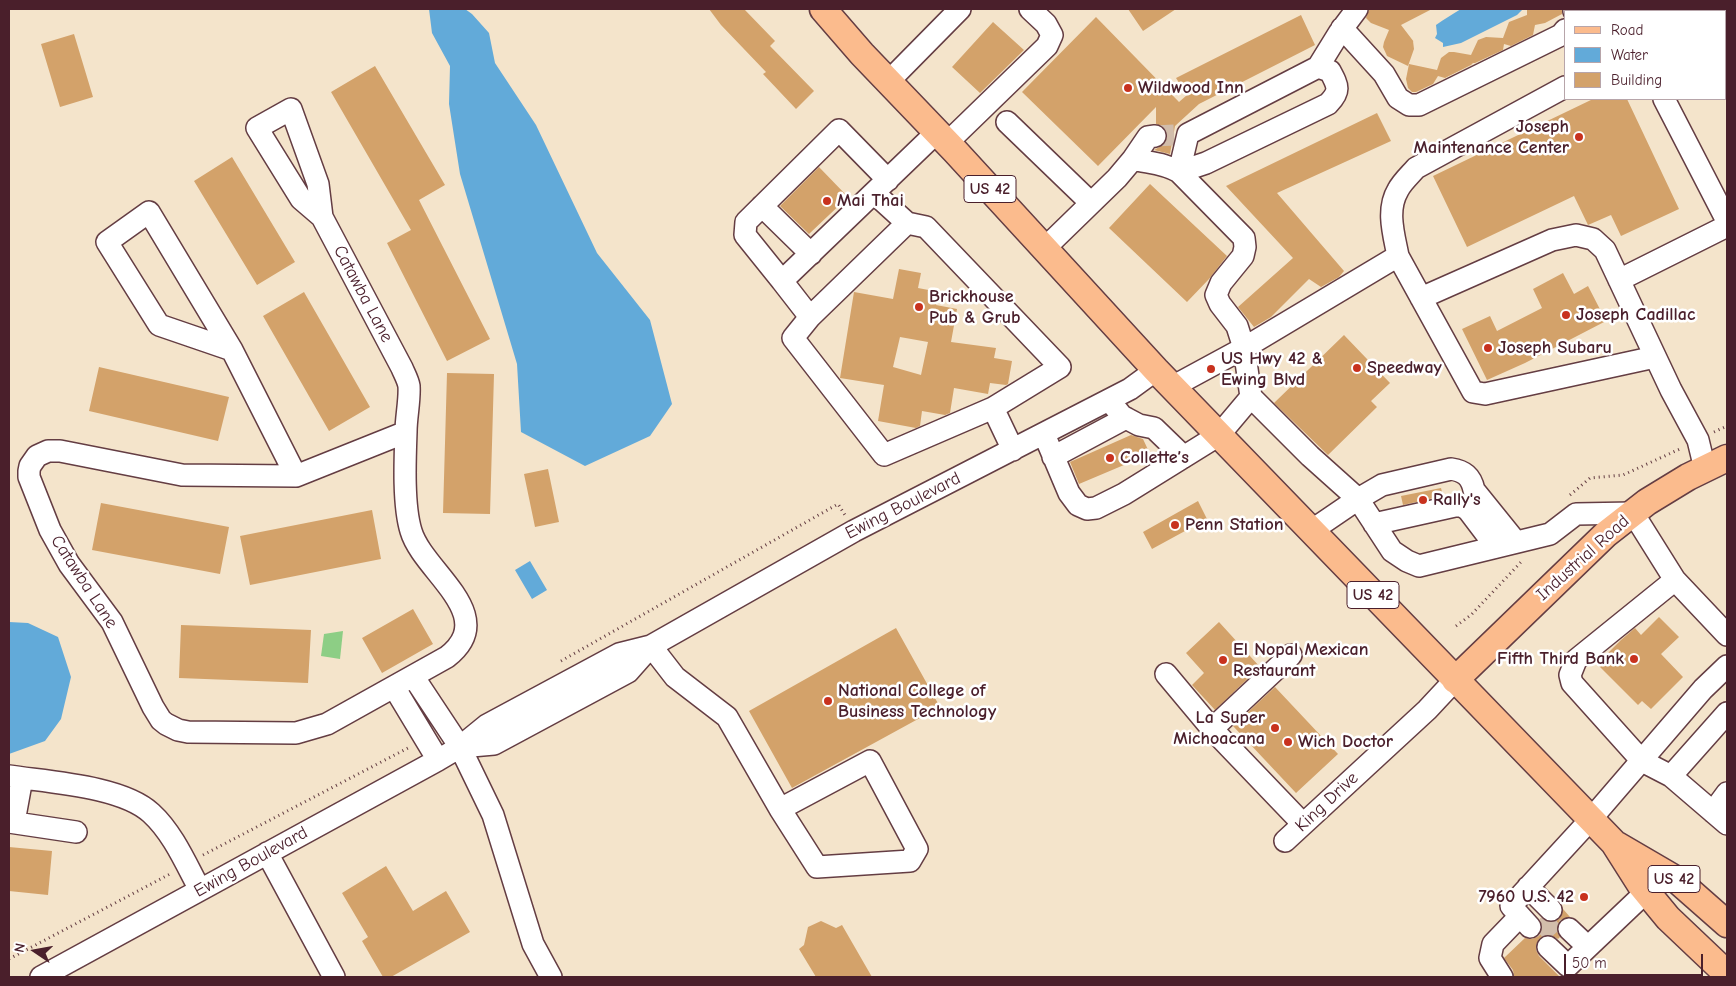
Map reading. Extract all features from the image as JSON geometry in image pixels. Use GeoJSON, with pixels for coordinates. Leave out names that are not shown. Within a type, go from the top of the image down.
{"type":"FeatureCollection","features":[{"type":"Feature","properties":{"kind":"main road","name":"US 42"},"geometry":{"type":"LineString","coordinates":[[823,9],[862,54],[1164,378],[1614,843],[1646,892],[1668,918],[1727,974]]}},
{"type":"Feature","properties":{"kind":"main road","name":"Industrial Road"},"geometry":{"type":"LineString","coordinates":[[1455,680],[1606,534],[1647,502],[1716,463]]}},
{"type":"Feature","properties":{"kind":"main road","name":"US 42"},"geometry":{"type":"LineString","coordinates":[[1614,843],[1677,880],[1727,924]]}},
{"type":"Feature","properties":{"kind":"street"},"geometry":{"type":"LineString","coordinates":[[889,81],[960,9]]}},
{"type":"Feature","properties":{"kind":"street"},"geometry":{"type":"LineString","coordinates":[[782,281],[881,187],[992,100],[1047,46],[1052,35],[1046,24],[1030,9]]}},
{"type":"Feature","properties":{"kind":"street"},"geometry":{"type":"LineString","coordinates":[[1044,249],[1117,178],[1148,137],[1173,135],[1318,67],[1342,28],[1357,9]]}},
{"type":"Feature","properties":{"kind":"street"},"geometry":{"type":"LineString","coordinates":[[1342,28],[1384,74],[1398,98],[1409,104],[1419,104],[1443,94],[1561,35],[1564,31]]}},
{"type":"Feature","properties":{"kind":"street"},"geometry":{"type":"LineString","coordinates":[[1179,172],[1206,164],[1328,104],[1336,96],[1337,84],[1330,71],[1318,67]]}},
{"type":"Feature","properties":{"kind":"street"},"geometry":{"type":"LineString","coordinates":[[1564,88],[1416,168],[1398,190],[1393,204],[1391,222],[1398,256],[1473,392],[1485,394],[1655,357]]}},
{"type":"Feature","properties":{"kind":"street"},"geometry":{"type":"LineString","coordinates":[[1665,100],[1727,221]]}},
{"type":"Feature","properties":{"kind":"street"},"geometry":{"type":"LineString","coordinates":[[1007,122],[1091,203]]}},
{"type":"Feature","properties":{"kind":"street"},"geometry":{"type":"LineString","coordinates":[[810,317],[746,235],[746,222],[838,130],[907,223],[926,227],[1060,367],[993,408],[884,455],[793,338],[810,317],[907,223]]}},
{"type":"Feature","properties":{"kind":"street"},"geometry":{"type":"LineString","coordinates":[[1173,135],[1179,172]]}},
{"type":"Feature","properties":{"kind":"street"},"geometry":{"type":"LineString","coordinates":[[1133,159],[1165,165],[1179,172],[1244,238],[1243,256],[1221,283],[1216,295],[1220,304],[1237,326],[1244,348],[1251,397],[1310,456],[1358,498],[1392,551],[1407,562],[1419,566],[1496,547],[1520,551],[1550,534],[1576,514],[1633,513],[1675,580],[1727,634]]}},
{"type":"Feature","properties":{"kind":"street"},"geometry":{"type":"LineString","coordinates":[[762,206],[811,254]]}},
{"type":"Feature","properties":{"kind":"street"},"geometry":{"type":"LineString","coordinates":[[232,350],[159,325],[107,242],[149,212],[232,350],[296,476]]}},
{"type":"Feature","properties":{"kind":"street","name":"Catawba Lane"},"geometry":{"type":"LineString","coordinates":[[322,217],[402,368],[409,385],[406,432],[406,506],[411,532],[422,552],[462,606],[466,619],[463,641],[456,650],[327,724],[296,733],[188,732],[178,730],[166,724],[153,707],[112,622],[58,548],[29,477],[28,471],[36,456],[48,451],[60,451],[182,475],[296,476],[406,432]]}},
{"type":"Feature","properties":{"kind":"street"},"geometry":{"type":"LineString","coordinates":[[1619,280],[1727,226]]}},
{"type":"Feature","properties":{"kind":"street"},"geometry":{"type":"LineString","coordinates":[[1421,298],[1552,240],[1576,235],[1593,239],[1605,250],[1671,390],[1698,440],[1716,463]]}},
{"type":"Feature","properties":{"kind":"street","name":"Ewing Boulevard"},"geometry":{"type":"LineString","coordinates":[[41,977],[460,747],[494,744],[628,672],[651,646],[854,531],[1130,389],[1244,348],[1398,256]]}},
{"type":"Feature","properties":{"kind":"street"},"geometry":{"type":"LineString","coordinates":[[1044,434],[1069,493],[1078,505],[1087,509],[1096,508],[1124,494],[1219,435],[1251,397]]}},
{"type":"Feature","properties":{"kind":"street"},"geometry":{"type":"LineString","coordinates":[[1109,400],[1122,416],[1139,425],[1154,428],[1184,457]]}},
{"type":"Feature","properties":{"kind":"street"},"geometry":{"type":"LineString","coordinates":[[993,408],[1013,450]]}},
{"type":"Feature","properties":{"kind":"street"},"geometry":{"type":"LineString","coordinates":[[1053,457],[1126,418]]}},
{"type":"Feature","properties":{"kind":"street"},"geometry":{"type":"LineString","coordinates":[[1312,531],[1358,498],[1382,485],[1451,468],[1462,471],[1472,480],[1474,490],[1520,551]]}},
{"type":"Feature","properties":{"kind":"street"},"geometry":{"type":"LineString","coordinates":[[1374,524],[1462,506],[1468,510],[1496,547]]}},
{"type":"Feature","properties":{"kind":"street"},"geometry":{"type":"LineString","coordinates":[[1675,580],[1576,660],[1570,675],[1572,683],[1642,761],[1671,776],[1720,818],[1727,793]]}},
{"type":"Feature","properties":{"kind":"street"},"geometry":{"type":"LineString","coordinates":[[651,646],[675,677],[727,717],[780,809],[817,867],[910,861],[916,849],[870,761],[780,809]]}},
{"type":"Feature","properties":{"kind":"street"},"geometry":{"type":"LineString","coordinates":[[1212,729],[1291,655]]}},
{"type":"Feature","properties":{"kind":"street"},"geometry":{"type":"LineString","coordinates":[[1502,977],[1490,958],[1493,944],[1532,909],[1591,819],[1703,689],[1727,666]]}},
{"type":"Feature","properties":{"kind":"street"},"geometry":{"type":"LineString","coordinates":[[1166,674],[1212,729],[1303,824]]}},
{"type":"Feature","properties":{"kind":"street"},"geometry":{"type":"LineString","coordinates":[[413,676],[460,747],[493,815],[533,944],[551,977]]}},
{"type":"Feature","properties":{"kind":"street","name":"King Drive"},"geometry":{"type":"LineString","coordinates":[[1286,841],[1427,710],[1455,680]]}},
{"type":"Feature","properties":{"kind":"street"},"geometry":{"type":"LineString","coordinates":[[394,687],[438,760]]}},
{"type":"Feature","properties":{"kind":"street"},"geometry":{"type":"LineString","coordinates":[[1671,776],[1727,713]]}},
{"type":"Feature","properties":{"kind":"street"},"geometry":{"type":"LineString","coordinates":[[76,832],[12,822],[15,777],[84,787],[126,797],[139,804],[152,814],[166,830],[200,890]]}},
{"type":"Feature","properties":{"kind":"street"},"geometry":{"type":"LineString","coordinates":[[267,853],[334,977]]}},
{"type":"Feature","properties":{"kind":"street"},"geometry":{"type":"LineString","coordinates":[[1558,938],[1572,962],[1646,892]]}},
{"type":"Feature","properties":{"kind":"path"},"geometry":{"type":"LineString","coordinates":[[1717,430],[1727,426]]}},
{"type":"Feature","properties":{"kind":"path"},"geometry":{"type":"LineString","coordinates":[[1567,498],[1590,478],[1623,475],[1672,452]]}},
{"type":"Feature","properties":{"kind":"path"},"geometry":{"type":"LineString","coordinates":[[556,663],[838,504],[854,531]]}},
{"type":"Feature","properties":{"kind":"path"},"geometry":{"type":"LineString","coordinates":[[1456,626],[1471,615],[1520,551]]}},
{"type":"Feature","properties":{"kind":"path"},"geometry":{"type":"LineString","coordinates":[[195,860],[409,748]]}},
{"type":"Feature","properties":{"kind":"path"},"geometry":{"type":"LineString","coordinates":[[9,959],[170,874]]}},
{"type":"Feature","properties":{"kind":"green space"},"geometry":{"type":"Polygon","coordinates":[[[343,631],[340,659],[321,656],[324,634],[343,631]]]}},
{"type":"Feature","properties":{"kind":"water"},"geometry":{"type":"Polygon","coordinates":[[[429,9],[465,9],[489,33],[495,63],[536,125],[597,253],[650,320],[672,404],[650,436],[585,466],[521,432],[517,364],[460,174],[449,104],[450,66],[432,33],[429,9]]]}},
{"type":"Feature","properties":{"kind":"water"},"geometry":{"type":"Polygon","coordinates":[[[1461,9],[1523,9],[1517,15],[1461,43],[1443,47],[1443,43],[1435,38],[1437,34],[1436,25],[1461,9]]]}},
{"type":"Feature","properties":{"kind":"water"},"geometry":{"type":"Polygon","coordinates":[[[530,561],[547,590],[532,599],[515,570],[530,561]]]}},
{"type":"Feature","properties":{"kind":"water"},"geometry":{"type":"Polygon","coordinates":[[[9,622],[28,623],[58,637],[71,677],[61,719],[45,741],[9,754],[9,622]]]}},
{"type":"Feature","properties":{"kind":"building"},"geometry":{"type":"Polygon","coordinates":[[[709,9],[744,9],[775,41],[770,46],[814,91],[796,109],[763,74],[766,72],[721,25],[709,9]]]}},
{"type":"Feature","properties":{"kind":"building"},"geometry":{"type":"Polygon","coordinates":[[[1128,9],[1176,9],[1143,31],[1128,9]]]}},
{"type":"Feature","properties":{"kind":"building"},"geometry":{"type":"Polygon","coordinates":[[[1369,9],[1432,9],[1401,25],[1414,42],[1414,49],[1408,66],[1387,56],[1383,47],[1389,30],[1371,23],[1366,18],[1369,9]]]}},
{"type":"Feature","properties":{"kind":"building"},"geometry":{"type":"Polygon","coordinates":[[[1527,9],[1562,9],[1562,14],[1545,23],[1535,25],[1533,35],[1511,46],[1504,44],[1503,50],[1445,78],[1438,76],[1433,84],[1416,92],[1412,92],[1408,88],[1406,79],[1409,64],[1437,70],[1441,58],[1449,52],[1471,55],[1478,40],[1486,37],[1503,38],[1509,22],[1527,15],[1527,9]]]}},
{"type":"Feature","properties":{"kind":"building","name":"Wildwood Inn"},"geometry":{"type":"Polygon","coordinates":[[[1301,15],[1315,45],[1199,104],[1175,126],[1170,154],[1154,150],[1163,145],[1167,140],[1164,128],[1156,124],[1156,107],[1098,166],[1022,92],[1096,17],[1179,102],[1187,95],[1176,78],[1301,15]]]}},
{"type":"Feature","properties":{"kind":"building"},"geometry":{"type":"Polygon","coordinates":[[[993,22],[1024,50],[980,93],[952,67],[993,22]]]}},
{"type":"Feature","properties":{"kind":"building"},"geometry":{"type":"Polygon","coordinates":[[[74,34],[93,97],[60,107],[41,44],[74,34]]]}},
{"type":"Feature","properties":{"kind":"building"},"geometry":{"type":"Polygon","coordinates":[[[375,66],[445,185],[419,200],[490,339],[447,361],[387,243],[411,230],[331,92],[375,66]]]}},
{"type":"Feature","properties":{"kind":"building","name":"Joseph Maintenance Center"},"geometry":{"type":"Polygon","coordinates":[[[1591,100],[1627,100],[1679,209],[1621,236],[1611,215],[1588,225],[1574,196],[1467,247],[1433,176],[1591,100]]]}},
{"type":"Feature","properties":{"kind":"building"},"geometry":{"type":"Polygon","coordinates":[[[1377,113],[1391,141],[1277,193],[1344,271],[1339,277],[1321,287],[1309,279],[1271,317],[1254,327],[1238,307],[1293,258],[1226,186],[1377,113]]]}},
{"type":"Feature","properties":{"kind":"building"},"geometry":{"type":"Polygon","coordinates":[[[232,157],[295,262],[257,285],[194,181],[232,157]]]}},
{"type":"Feature","properties":{"kind":"building"},"geometry":{"type":"Polygon","coordinates":[[[819,167],[848,197],[809,234],[780,206],[819,167]]]}},
{"type":"Feature","properties":{"kind":"building"},"geometry":{"type":"Polygon","coordinates":[[[1150,184],[1227,256],[1209,279],[1187,302],[1109,228],[1150,184]]]}},
{"type":"Feature","properties":{"kind":"building"},"geometry":{"type":"Polygon","coordinates":[[[899,269],[921,273],[918,288],[939,292],[936,305],[957,309],[951,342],[996,348],[994,358],[1012,361],[1008,384],[990,383],[988,394],[954,388],[950,413],[945,415],[922,411],[920,426],[916,428],[878,421],[884,385],[840,378],[854,292],[893,299],[899,269]],[[900,337],[893,367],[921,375],[928,342],[900,337]]]}},
{"type":"Feature","properties":{"kind":"building","name":"Joseph Cadillac"},"geometry":{"type":"Polygon","coordinates":[[[1563,273],[1574,294],[1588,286],[1606,321],[1525,363],[1487,380],[1462,329],[1490,316],[1497,331],[1542,308],[1533,289],[1563,273]]]}},
{"type":"Feature","properties":{"kind":"building"},"geometry":{"type":"Polygon","coordinates":[[[304,292],[370,407],[329,431],[263,316],[304,292]]]}},
{"type":"Feature","properties":{"kind":"building","name":"Speedway"},"geometry":{"type":"Polygon","coordinates":[[[1344,335],[1390,383],[1371,401],[1377,407],[1328,455],[1274,403],[1344,335]]]}},
{"type":"Feature","properties":{"kind":"building"},"geometry":{"type":"Polygon","coordinates":[[[99,367],[229,397],[218,441],[89,411],[99,367]]]}},
{"type":"Feature","properties":{"kind":"building"},"geometry":{"type":"Polygon","coordinates":[[[447,373],[494,374],[490,514],[443,513],[447,373]]]}},
{"type":"Feature","properties":{"kind":"building"},"geometry":{"type":"Polygon","coordinates":[[[1131,435],[1143,439],[1150,454],[1079,484],[1070,462],[1131,435]]]}},
{"type":"Feature","properties":{"kind":"building"},"geometry":{"type":"Polygon","coordinates":[[[548,469],[559,522],[535,527],[524,474],[548,469]]]}},
{"type":"Feature","properties":{"kind":"building"},"geometry":{"type":"Polygon","coordinates":[[[1441,488],[1443,496],[1403,505],[1401,496],[1441,488]]]}},
{"type":"Feature","properties":{"kind":"building","name":"Penn Station"},"geometry":{"type":"Polygon","coordinates":[[[1198,501],[1207,519],[1152,549],[1143,532],[1198,501]]]}},
{"type":"Feature","properties":{"kind":"building"},"geometry":{"type":"Polygon","coordinates":[[[101,503],[229,527],[220,574],[92,550],[101,503]]]}},
{"type":"Feature","properties":{"kind":"building"},"geometry":{"type":"Polygon","coordinates":[[[372,510],[381,559],[250,585],[240,536],[372,510]]]}},
{"type":"Feature","properties":{"kind":"building"},"geometry":{"type":"Polygon","coordinates":[[[413,609],[433,644],[382,673],[362,638],[413,609]]]}},
{"type":"Feature","properties":{"kind":"building","name":"Fifth Third Bank"},"geometry":{"type":"Polygon","coordinates":[[[1659,617],[1679,637],[1661,654],[1683,677],[1651,709],[1642,701],[1638,705],[1597,664],[1635,628],[1641,635],[1659,617]]]}},
{"type":"Feature","properties":{"kind":"building","name":"El Nopal Mexican Restaurant"},"geometry":{"type":"Polygon","coordinates":[[[1219,622],[1260,667],[1215,710],[1192,685],[1204,673],[1186,653],[1219,622]]]}},
{"type":"Feature","properties":{"kind":"building"},"geometry":{"type":"Polygon","coordinates":[[[181,625],[311,630],[308,683],[179,678],[181,625]]]}},
{"type":"Feature","properties":{"kind":"building","name":"National College of Business Technology"},"geometry":{"type":"Polygon","coordinates":[[[896,628],[940,707],[792,788],[749,711],[896,628]]]}},
{"type":"Feature","properties":{"kind":"building"},"geometry":{"type":"Polygon","coordinates":[[[1275,687],[1338,754],[1296,793],[1233,726],[1275,687]]]}},
{"type":"Feature","properties":{"kind":"building"},"geometry":{"type":"Polygon","coordinates":[[[9,847],[52,851],[48,895],[9,891],[9,847]]]}},
{"type":"Feature","properties":{"kind":"building"},"geometry":{"type":"Polygon","coordinates":[[[386,866],[413,911],[446,891],[470,932],[391,977],[383,977],[362,941],[368,937],[342,893],[386,866]]]}},
{"type":"Feature","properties":{"kind":"building"},"geometry":{"type":"Polygon","coordinates":[[[1563,909],[1570,917],[1560,920],[1557,926],[1557,932],[1560,937],[1558,939],[1551,935],[1544,935],[1536,945],[1539,956],[1560,977],[1514,977],[1513,970],[1504,958],[1525,938],[1532,939],[1539,936],[1542,930],[1541,918],[1547,922],[1555,922],[1560,918],[1563,909]]]}},
{"type":"Feature","properties":{"kind":"building"},"geometry":{"type":"Polygon","coordinates":[[[821,921],[836,928],[842,925],[872,977],[816,977],[799,949],[804,945],[808,927],[821,921]]]}},
{"type":"Feature","properties":{"kind":"tunnel"},"geometry":{"type":"LineString","coordinates":[[1155,136],[1174,135]]}},
{"type":"Feature","properties":{"kind":"tunnel"},"geometry":{"type":"LineString","coordinates":[[1540,919],[1558,938]]}},
{"type":"Feature","properties":{"kind":"place","name":"Wildwood Inn"},"geometry":{"type":"Point","coordinates":[1128,88]}},
{"type":"Feature","properties":{"kind":"place","name":"Joseph Maintenance Center"},"geometry":{"type":"Point","coordinates":[1579,137]}},
{"type":"Feature","properties":{"kind":"place","name":"Mai Thai"},"geometry":{"type":"Point","coordinates":[827,201]}},
{"type":"Feature","properties":{"kind":"place","name":"Brickhouse Pub & Grub"},"geometry":{"type":"Point","coordinates":[919,307]}},
{"type":"Feature","properties":{"kind":"place","name":"Joseph Cadillac"},"geometry":{"type":"Point","coordinates":[1566,315]}},
{"type":"Feature","properties":{"kind":"place","name":"Joseph Subaru"},"geometry":{"type":"Point","coordinates":[1488,348]}},
{"type":"Feature","properties":{"kind":"place","name":"Speedway"},"geometry":{"type":"Point","coordinates":[1357,368]}},
{"type":"Feature","properties":{"kind":"place","name":"US Hwy 42 & Ewing Blvd"},"geometry":{"type":"Point","coordinates":[1211,369]}},
{"type":"Feature","properties":{"kind":"place","name":"Collette’s"},"geometry":{"type":"Point","coordinates":[1110,458]}},
{"type":"Feature","properties":{"kind":"place","name":"Rally's"},"geometry":{"type":"Point","coordinates":[1423,500]}},
{"type":"Feature","properties":{"kind":"place","name":"Penn Station"},"geometry":{"type":"Point","coordinates":[1175,525]}},
{"type":"Feature","properties":{"kind":"place","name":"Fifth Third Bank"},"geometry":{"type":"Point","coordinates":[1634,659]}},
{"type":"Feature","properties":{"kind":"place","name":"El Nopal Mexican Restaurant"},"geometry":{"type":"Point","coordinates":[1223,660]}},
{"type":"Feature","properties":{"kind":"place","name":"National College of Business Technology"},"geometry":{"type":"Point","coordinates":[828,701]}},
{"type":"Feature","properties":{"kind":"place","name":"La Super Michoacana"},"geometry":{"type":"Point","coordinates":[1275,728]}},
{"type":"Feature","properties":{"kind":"place","name":"Wich Doctor"},"geometry":{"type":"Point","coordinates":[1288,742]}},
{"type":"Feature","properties":{"kind":"place","name":"7960 U.S. 42"},"geometry":{"type":"Point","coordinates":[1584,897]}}]}
